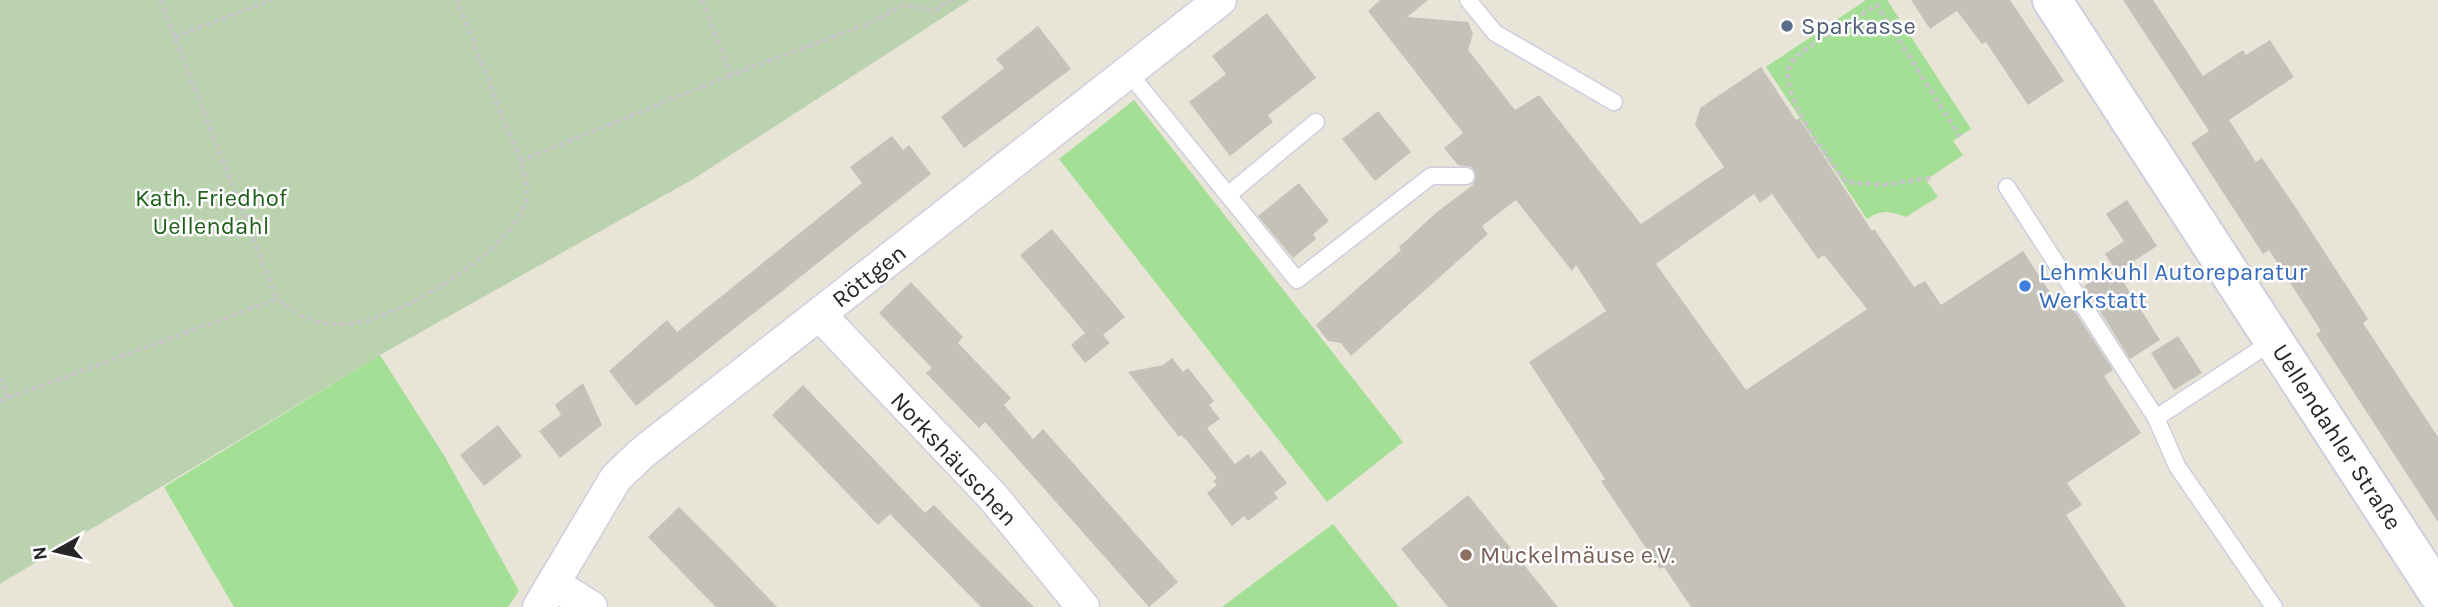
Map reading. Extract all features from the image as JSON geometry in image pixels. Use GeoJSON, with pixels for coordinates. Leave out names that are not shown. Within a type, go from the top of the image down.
{"type":"FeatureCollection","features":[{"type":"Feature","properties":{"kind":"main road","name":"Uellendahler Straße"},"geometry":{"type":"LineString","coordinates":[[2052,0],[2438,593]]}},
{"type":"Feature","properties":{"kind":"street","name":"Röttgen"},"geometry":{"type":"LineString","coordinates":[[592,607],[546,596],[616,478],[642,453],[1220,0]]}},
{"type":"Feature","properties":{"kind":"street","name":"Norkshäuschen"},"geometry":{"type":"LineString","coordinates":[[820,315],[993,497],[1083,607]]}},
{"type":"Feature","properties":{"kind":"lane"},"geometry":{"type":"LineString","coordinates":[[1468,0],[1495,33],[1614,102]]}},
{"type":"Feature","properties":{"kind":"lane"},"geometry":{"type":"LineString","coordinates":[[1128,72],[1297,280],[1431,176],[1465,176]]}},
{"type":"Feature","properties":{"kind":"lane"},"geometry":{"type":"LineString","coordinates":[[1228,195],[1316,122]]}},
{"type":"Feature","properties":{"kind":"lane"},"geometry":{"type":"LineString","coordinates":[[2007,187],[2155,418],[2177,466],[2274,607]]}},
{"type":"Feature","properties":{"kind":"lane"},"geometry":{"type":"LineString","coordinates":[[2155,418],[2274,341]]}},
{"type":"Feature","properties":{"kind":"path"},"geometry":{"type":"LineString","coordinates":[[160,0],[277,299],[306,321],[347,325],[405,308],[459,277],[519,217],[528,191],[520,161],[457,0]]}},
{"type":"Feature","properties":{"kind":"path"},"geometry":{"type":"LineString","coordinates":[[174,37],[272,0]]}},
{"type":"Feature","properties":{"kind":"path"},"geometry":{"type":"LineString","coordinates":[[702,0],[731,75]]}},
{"type":"Feature","properties":{"kind":"path"},"geometry":{"type":"LineString","coordinates":[[520,161],[731,75],[873,22],[902,5],[934,10],[951,0]]}},
{"type":"Feature","properties":{"kind":"path"},"geometry":{"type":"LineString","coordinates":[[1930,178],[1884,185],[1846,182],[1792,99],[1787,77],[1792,61],[1877,5],[1960,137]]}},
{"type":"Feature","properties":{"kind":"path"},"geometry":{"type":"LineString","coordinates":[[0,401],[277,299]]}},
{"type":"Feature","properties":{"kind":"path"},"geometry":{"type":"LineString","coordinates":[[0,377],[8,398]]}},
{"type":"Feature","properties":{"kind":"green space","name":"Kath. Friedhof Uellendahl"},"geometry":{"type":"Polygon","coordinates":[[[0,0],[970,0],[695,178],[380,355],[0,584],[0,0]]]}},
{"type":"Feature","properties":{"kind":"green space"},"geometry":{"type":"Polygon","coordinates":[[[1866,0],[1887,0],[1971,129],[1953,141],[1963,155],[1926,180],[1938,197],[1906,217],[1886,212],[1867,219],[1766,67],[1866,0]]]}},
{"type":"Feature","properties":{"kind":"green space"},"geometry":{"type":"Polygon","coordinates":[[[1134,100],[1403,442],[1327,502],[1059,159],[1134,100]]]}},
{"type":"Feature","properties":{"kind":"green space"},"geometry":{"type":"Polygon","coordinates":[[[380,355],[445,457],[519,591],[508,607],[234,607],[164,487],[380,355]]]}},
{"type":"Feature","properties":{"kind":"green space"},"geometry":{"type":"Polygon","coordinates":[[[1333,524],[1399,607],[1222,607],[1333,524]]]}},
{"type":"Feature","properties":{"kind":"building"},"geometry":{"type":"Polygon","coordinates":[[[1380,0],[1428,0],[1407,17],[1468,22],[1473,34],[1468,50],[1515,110],[1539,95],[1641,224],[1724,167],[1695,125],[1700,108],[1761,67],[1796,120],[1799,118],[1872,231],[1874,229],[1914,287],[1925,281],[1941,305],[2023,251],[2057,303],[2066,298],[2113,370],[2104,376],[2141,433],[2067,483],[2082,505],[2066,515],[2126,607],[1691,607],[1664,567],[1660,569],[1601,481],[1605,479],[1529,362],[1606,311],[1576,265],[1572,271],[1516,200],[1482,226],[1488,234],[1351,356],[1341,343],[1328,341],[1316,325],[1401,250],[1399,247],[1437,212],[1473,185],[1476,177],[1472,167],[1458,165],[1444,148],[1463,133],[1368,11],[1380,0]],[[1754,194],[1656,264],[1746,390],[1867,309],[1824,255],[1818,259],[1772,194],[1760,203],[1754,194]]]}},
{"type":"Feature","properties":{"kind":"building"},"geometry":{"type":"Polygon","coordinates":[[[1911,0],[2010,0],[2064,81],[2028,105],[1986,42],[1982,44],[1957,11],[1930,29],[1911,0]]]}},
{"type":"Feature","properties":{"kind":"building"},"geometry":{"type":"Polygon","coordinates":[[[2123,0],[2153,0],[2203,76],[2243,50],[2246,55],[2270,40],[2294,77],[2229,120],[2256,162],[2262,158],[2298,211],[2368,319],[2363,323],[2438,437],[2438,522],[2316,334],[2321,331],[2269,250],[2263,254],[2191,143],[2209,131],[2123,0]]]}},
{"type":"Feature","properties":{"kind":"building"},"geometry":{"type":"Polygon","coordinates":[[[1267,13],[1316,78],[1268,115],[1273,122],[1230,156],[1189,102],[1226,74],[1212,56],[1267,13]]]}},
{"type":"Feature","properties":{"kind":"building"},"geometry":{"type":"Polygon","coordinates":[[[1038,26],[1071,69],[964,148],[941,117],[1004,68],[996,59],[1038,26]]]}},
{"type":"Feature","properties":{"kind":"building"},"geometry":{"type":"Polygon","coordinates":[[[1378,111],[1411,152],[1375,181],[1342,139],[1378,111]]]}},
{"type":"Feature","properties":{"kind":"building"},"geometry":{"type":"Polygon","coordinates":[[[892,136],[903,150],[909,145],[931,174],[636,406],[609,371],[667,320],[677,332],[862,183],[850,167],[892,136]]]}},
{"type":"Feature","properties":{"kind":"building"},"geometry":{"type":"Polygon","coordinates":[[[1299,183],[1329,221],[1313,234],[1316,239],[1293,258],[1258,216],[1299,183]]]}},
{"type":"Feature","properties":{"kind":"building"},"geometry":{"type":"Polygon","coordinates":[[[2127,200],[2157,246],[2117,272],[2105,254],[2124,241],[2106,214],[2127,200]]]}},
{"type":"Feature","properties":{"kind":"building"},"geometry":{"type":"Polygon","coordinates":[[[1052,229],[1125,317],[1103,335],[1110,343],[1085,363],[1071,345],[1085,333],[1020,255],[1052,229]]]}},
{"type":"Feature","properties":{"kind":"building"},"geometry":{"type":"Polygon","coordinates":[[[2114,267],[2160,340],[2130,359],[2084,286],[2114,267]]]}},
{"type":"Feature","properties":{"kind":"building"},"geometry":{"type":"Polygon","coordinates":[[[911,282],[963,337],[958,343],[1011,398],[1004,405],[1033,439],[1043,429],[1178,582],[1149,607],[985,422],[979,428],[926,373],[932,368],[879,313],[911,282]]]}},
{"type":"Feature","properties":{"kind":"building"},"geometry":{"type":"Polygon","coordinates":[[[2178,336],[2202,373],[2174,390],[2151,353],[2178,336]]]}},
{"type":"Feature","properties":{"kind":"building"},"geometry":{"type":"Polygon","coordinates":[[[1172,358],[1183,372],[1188,368],[1214,401],[1209,405],[1220,419],[1207,428],[1235,464],[1248,454],[1251,458],[1261,450],[1287,483],[1274,493],[1278,498],[1248,521],[1244,516],[1232,526],[1207,493],[1217,485],[1213,481],[1217,478],[1189,443],[1181,435],[1179,437],[1128,372],[1163,365],[1172,358]]]}},
{"type":"Feature","properties":{"kind":"building"},"geometry":{"type":"Polygon","coordinates":[[[583,383],[602,425],[560,458],[539,431],[561,415],[555,405],[583,383]]]}},
{"type":"Feature","properties":{"kind":"building"},"geometry":{"type":"Polygon","coordinates":[[[803,385],[925,513],[934,505],[1034,607],[981,607],[890,514],[878,525],[772,415],[803,385]]]}},
{"type":"Feature","properties":{"kind":"building"},"geometry":{"type":"Polygon","coordinates":[[[498,425],[522,456],[484,486],[460,455],[498,425]]]}},
{"type":"Feature","properties":{"kind":"building"},"geometry":{"type":"Polygon","coordinates":[[[1468,495],[1558,607],[1448,607],[1401,549],[1468,495]]]}},
{"type":"Feature","properties":{"kind":"building"},"geometry":{"type":"Polygon","coordinates":[[[679,507],[777,607],[716,607],[701,592],[648,537],[679,507]]]}},
{"type":"Feature","properties":{"kind":"place","name":"Sparkasse"},"geometry":{"type":"Point","coordinates":[1787,26]}},
{"type":"Feature","properties":{"kind":"place","name":"Lehmkuhl Autoreparatur Werkstatt"},"geometry":{"type":"Point","coordinates":[2025,286]}},
{"type":"Feature","properties":{"kind":"place","name":"Muckelmäuse e.V."},"geometry":{"type":"Point","coordinates":[1466,555]}}]}
